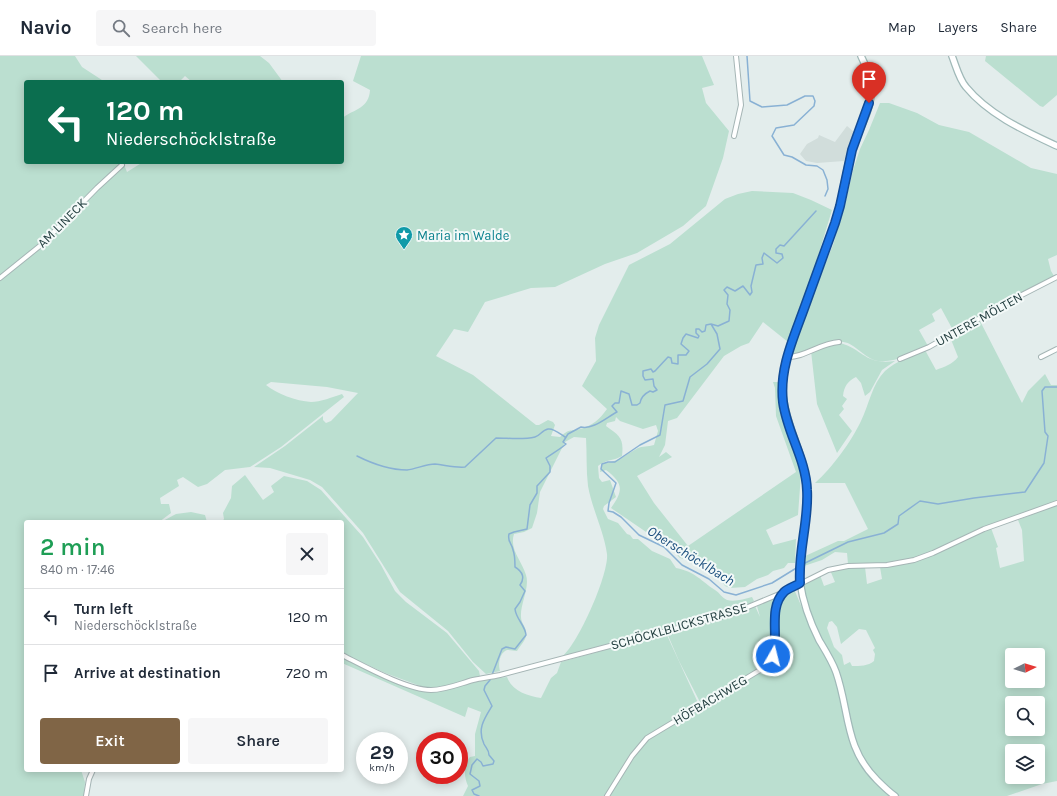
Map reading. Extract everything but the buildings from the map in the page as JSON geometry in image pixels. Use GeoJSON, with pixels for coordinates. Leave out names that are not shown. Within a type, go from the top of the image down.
{"type":"FeatureCollection","features":[{"type":"Feature","properties":{"kind":"main road"},"geometry":{"type":"LineString","coordinates":[[861,56],[870,78],[871,93],[869,103],[852,150],[835,223],[787,357],[782,384],[783,403],[787,420],[803,464],[807,485],[807,507],[800,558],[800,583],[804,604],[811,623],[836,670],[850,733],[858,756],[874,777],[895,796]]}},
{"type":"Feature","properties":{"kind":"main road"},"geometry":{"type":"LineString","coordinates":[[952,56],[965,86],[979,101],[1025,131],[1057,146]]}},
{"type":"Feature","properties":{"kind":"street"},"geometry":{"type":"LineString","coordinates":[[734,136],[742,105],[736,56]]}},
{"type":"Feature","properties":{"kind":"street","name":"AM LINECK"},"geometry":{"type":"LineString","coordinates":[[0,278],[42,245],[97,188],[122,165]]}},
{"type":"Feature","properties":{"kind":"street","name":"UNTERE MÖLTEN"},"geometry":{"type":"LineString","coordinates":[[900,359],[929,347],[1012,300],[1057,277]]}},
{"type":"Feature","properties":{"kind":"street"},"geometry":{"type":"LineString","coordinates":[[787,357],[795,357],[827,344],[839,342]]}},
{"type":"Feature","properties":{"kind":"street"},"geometry":{"type":"LineString","coordinates":[[1041,357],[1057,349]]}},
{"type":"Feature","properties":{"kind":"street","name":"SCHÖCKLBLICKSTRASSE"},"geometry":{"type":"LineString","coordinates":[[344,656],[398,680],[426,690],[445,688],[732,614],[784,592],[819,573],[840,567],[887,565],[914,560],[984,529],[1057,503]]}},
{"type":"Feature","properties":{"kind":"street","name":"HÖFBACHWEG"},"geometry":{"type":"LineString","coordinates":[[608,796],[632,756],[647,738],[765,667],[773,656],[776,647],[776,609],[784,592]]}},
{"type":"Feature","properties":{"kind":"street"},"geometry":{"type":"LineString","coordinates":[[86,796],[88,779],[93,772]]}},
{"type":"Feature","properties":{"kind":"shaded area"},"geometry":{"type":"Polygon","coordinates":[[[847,126],[854,132],[844,161],[817,163],[806,161],[800,154],[807,144],[818,138],[819,135],[835,142],[847,126]]]}},
{"type":"Feature","properties":{"kind":"green space"},"geometry":{"type":"Polygon","coordinates":[[[0,56],[75,56],[82,67],[102,80],[24,80],[24,164],[124,164],[127,172],[140,164],[344,164],[344,117],[367,101],[370,90],[353,81],[361,56],[702,56],[714,85],[702,88],[706,103],[729,131],[723,158],[706,206],[683,226],[637,253],[605,264],[555,287],[531,288],[485,302],[468,332],[454,329],[436,356],[473,375],[536,425],[548,420],[553,422],[555,425],[551,436],[560,437],[568,431],[584,428],[592,424],[602,416],[607,409],[582,386],[596,361],[595,338],[599,325],[629,265],[670,244],[725,199],[738,194],[752,191],[793,193],[832,210],[815,266],[788,342],[763,322],[749,343],[724,356],[677,418],[668,421],[665,445],[659,457],[666,452],[672,457],[637,476],[654,503],[688,546],[796,472],[776,416],[775,388],[773,382],[778,382],[780,408],[801,474],[798,515],[766,530],[773,545],[796,539],[795,563],[788,563],[784,568],[773,571],[745,587],[730,588],[725,586],[721,580],[717,578],[714,572],[704,571],[702,563],[680,558],[671,549],[611,508],[618,496],[620,487],[616,479],[606,470],[600,472],[602,463],[598,466],[599,478],[602,482],[610,480],[616,497],[604,506],[603,509],[608,519],[618,523],[633,539],[638,539],[652,551],[670,559],[676,568],[689,572],[698,577],[725,599],[730,601],[752,597],[754,601],[744,607],[563,656],[577,637],[592,607],[603,576],[607,554],[588,486],[586,438],[574,437],[565,442],[540,492],[537,513],[532,528],[524,532],[514,534],[513,545],[527,580],[521,612],[521,619],[525,628],[526,637],[517,651],[507,650],[502,654],[499,663],[500,671],[486,674],[473,662],[448,631],[400,592],[363,533],[322,487],[310,480],[270,468],[254,467],[285,446],[323,416],[323,420],[326,423],[331,421],[358,393],[327,387],[271,382],[266,385],[281,394],[299,400],[315,402],[342,394],[344,397],[281,447],[250,467],[225,470],[207,484],[198,487],[183,477],[177,480],[179,486],[160,498],[161,504],[169,504],[171,513],[162,520],[24,520],[24,772],[82,772],[85,782],[84,796],[0,796],[0,56]],[[616,417],[615,421],[607,423],[606,426],[615,432],[622,441],[622,456],[603,463],[617,460],[640,447],[654,445],[658,431],[656,425],[643,429],[620,421],[616,417]]]}},
{"type":"Feature","properties":{"kind":"green space"},"geometry":{"type":"Polygon","coordinates":[[[136,56],[260,56],[269,63],[282,80],[190,80],[185,76],[181,80],[160,80],[136,56]]]}},
{"type":"Feature","properties":{"kind":"green space"},"geometry":{"type":"Polygon","coordinates":[[[986,56],[1057,56],[1057,95],[1043,107],[1040,106],[985,61],[986,56]]]}},
{"type":"Feature","properties":{"kind":"green space"},"geometry":{"type":"Polygon","coordinates":[[[880,103],[889,103],[917,113],[939,125],[969,132],[1031,168],[1057,174],[1057,255],[1048,259],[1054,276],[1015,296],[1008,296],[1007,302],[954,332],[941,308],[932,314],[935,321],[919,330],[928,346],[902,358],[888,361],[874,360],[848,343],[844,342],[833,343],[803,353],[791,355],[808,305],[833,245],[860,149],[880,103]]]}},
{"type":"Feature","properties":{"kind":"green space"},"geometry":{"type":"Polygon","coordinates":[[[980,321],[1022,403],[1028,391],[1045,374],[1051,385],[1057,385],[1057,501],[983,527],[932,551],[913,558],[887,563],[848,564],[847,553],[835,552],[822,560],[804,566],[803,557],[838,541],[844,541],[868,529],[845,483],[815,483],[841,454],[852,437],[864,415],[874,388],[881,376],[894,364],[925,350],[936,370],[954,362],[958,357],[950,337],[980,321]]]}},
{"type":"Feature","properties":{"kind":"green space"},"geometry":{"type":"Polygon","coordinates":[[[840,343],[877,361],[895,361],[882,370],[870,392],[865,396],[861,383],[856,377],[847,384],[844,389],[843,396],[847,399],[842,406],[844,409],[839,415],[852,431],[837,453],[817,404],[811,351],[827,345],[840,343]]]}},
{"type":"Feature","properties":{"kind":"green space"},"geometry":{"type":"Polygon","coordinates":[[[245,475],[263,500],[274,492],[271,486],[284,476],[307,481],[321,490],[363,537],[381,565],[395,591],[406,602],[447,633],[479,671],[480,676],[441,687],[423,687],[385,673],[344,654],[344,520],[223,520],[223,513],[231,498],[232,486],[245,475]]]}},
{"type":"Feature","properties":{"kind":"green space"},"geometry":{"type":"Polygon","coordinates":[[[1057,505],[1057,781],[1045,783],[1045,744],[1005,744],[1005,784],[1042,784],[1007,796],[609,796],[630,761],[648,740],[745,681],[768,669],[769,662],[701,704],[679,661],[667,633],[740,613],[755,606],[760,617],[757,606],[794,589],[806,617],[811,615],[805,595],[805,583],[820,575],[824,586],[835,582],[830,570],[865,567],[867,584],[882,579],[880,567],[901,564],[991,528],[998,547],[996,548],[1000,568],[1024,561],[1022,530],[1018,520],[1057,505]],[[832,621],[829,622],[827,628],[834,647],[842,655],[844,665],[850,662],[852,666],[864,665],[874,661],[875,654],[873,650],[875,648],[866,630],[859,629],[841,644],[837,627],[832,621]]]}},
{"type":"Feature","properties":{"kind":"green space"},"geometry":{"type":"Polygon","coordinates":[[[191,512],[205,515],[206,520],[165,520],[176,514],[191,512]]]}},
{"type":"Feature","properties":{"kind":"green space"},"geometry":{"type":"Polygon","coordinates":[[[666,633],[699,705],[645,737],[632,752],[606,796],[463,796],[468,786],[468,760],[470,757],[475,756],[475,734],[481,712],[468,707],[465,717],[344,664],[344,657],[413,688],[451,688],[483,680],[507,677],[509,682],[521,692],[541,698],[551,678],[557,673],[561,662],[666,633]]]}},
{"type":"Feature","properties":{"kind":"waterway"},"geometry":{"type":"LineString","coordinates":[[747,56],[750,101],[762,107],[787,105],[805,96],[813,96],[815,101],[814,106],[794,125],[776,128],[772,136],[784,155],[792,157],[806,165],[817,166],[823,170],[827,180],[828,189],[825,196]]}},
{"type":"Feature","properties":{"kind":"waterway"},"geometry":{"type":"LineString","coordinates":[[711,324],[718,326],[729,321],[730,310],[727,304],[728,295],[724,290],[727,287],[735,291],[743,286],[750,295],[752,292],[751,286],[756,265],[763,264],[762,258],[764,253],[777,263],[783,258],[782,254],[776,253],[776,249],[780,245],[784,246],[816,211]]}},
{"type":"Feature","properties":{"kind":"waterway","name":"Oberschöcklbach"},"geometry":{"type":"LineString","coordinates":[[711,324],[717,334],[720,349],[707,364],[690,377],[683,401],[665,405],[660,435],[640,445],[615,462],[602,464],[601,469],[616,483],[609,503],[608,511],[621,517],[639,535],[664,547],[682,565],[709,579],[724,592],[736,595],[772,583],[798,567]]}},
{"type":"Feature","properties":{"kind":"waterway"},"geometry":{"type":"LineString","coordinates":[[479,796],[474,794],[472,790],[480,786],[479,781],[470,774],[472,765],[477,759],[483,766],[493,764],[494,761],[489,755],[481,734],[482,724],[492,706],[484,690],[485,686],[490,680],[502,649],[506,647],[515,649],[526,635],[515,609],[525,591],[520,585],[523,578],[520,571],[515,567],[514,554],[509,539],[509,534],[527,529],[530,505],[537,493],[537,486],[550,472],[550,466],[546,458],[566,444],[563,442],[568,434],[581,427],[590,427],[595,425],[617,412],[612,406],[615,403],[619,403],[621,391],[629,394],[632,405],[637,405],[646,393],[657,390],[654,386],[653,379],[645,380],[643,371],[651,369],[653,372],[655,371],[668,357],[671,358],[672,363],[678,364],[678,355],[686,355],[689,351],[681,344],[686,334],[698,338],[699,336],[696,333],[696,329],[699,329],[702,332],[705,331],[706,325],[711,324]]}},
{"type":"Feature","properties":{"kind":"waterway","name":"Oberschöcklbach"},"geometry":{"type":"LineString","coordinates":[[801,565],[848,542],[884,533],[898,524],[899,516],[920,501],[938,504],[1025,492],[1044,463],[1048,436],[1045,432],[1042,391],[1045,387],[1057,387]]}},
{"type":"Feature","properties":{"kind":"waterway"},"geometry":{"type":"LineString","coordinates":[[357,456],[381,466],[401,470],[435,464],[465,467],[496,438],[530,438],[537,436],[548,429],[555,430],[565,437]]}},
{"type":"Feature","properties":{"kind":"place","name":"Maria im Walde"},"geometry":{"type":"Point","coordinates":[404,250]}},
{"type":"Feature","properties":{"kind":"route"},"geometry":{"type":"LineString","coordinates":[[773,656],[776,647],[775,617],[778,601],[784,592],[800,583],[800,558],[808,497],[803,464],[787,420],[782,384],[783,375],[790,349],[835,223],[852,150],[869,103]]}}]}
